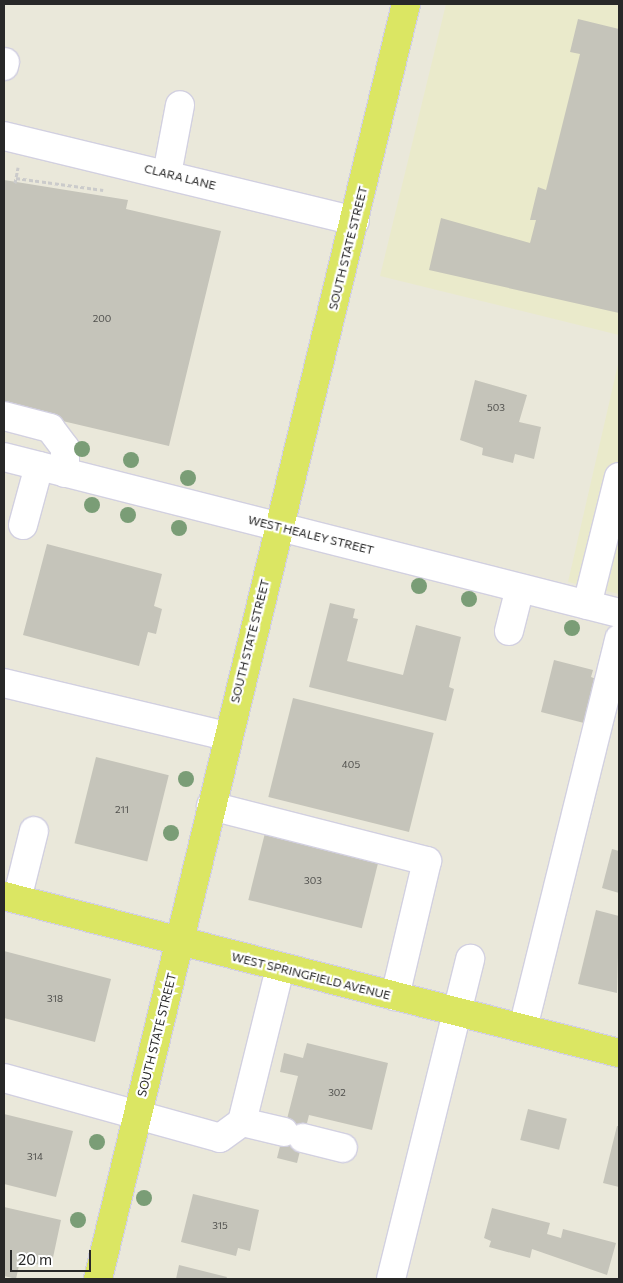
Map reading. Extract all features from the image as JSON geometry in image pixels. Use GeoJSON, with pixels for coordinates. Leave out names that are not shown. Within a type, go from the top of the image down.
{"type":"FeatureCollection","features":[{"type":"Feature","properties":{"kind":"main road","name":"SOUTH STATE STREET"},"geometry":{"type":"LineString","coordinates":[[98,1279],[180,942],[227,736],[355,221],[406,4]]}},
{"type":"Feature","properties":{"kind":"main road","name":"WEST SPRINGFIELD AVENUE"},"geometry":{"type":"LineString","coordinates":[[10,898],[619,1053]]}},
{"type":"Feature","properties":{"kind":"street"},"geometry":{"type":"LineString","coordinates":[[167,174],[180,105]]}},
{"type":"Feature","properties":{"kind":"street","name":"CLARA LANE"},"geometry":{"type":"LineString","coordinates":[[4,136],[355,221]]}},
{"type":"Feature","properties":{"kind":"street"},"geometry":{"type":"LineString","coordinates":[[4,416],[50,428],[65,448],[65,473]]}},
{"type":"Feature","properties":{"kind":"street","name":"WEST HEALEY STREET"},"geometry":{"type":"LineString","coordinates":[[4,457],[619,613]]}},
{"type":"Feature","properties":{"kind":"street"},"geometry":{"type":"LineString","coordinates":[[23,526],[39,466]]}},
{"type":"Feature","properties":{"kind":"street"},"geometry":{"type":"LineString","coordinates":[[587,605],[619,477]]}},
{"type":"Feature","properties":{"kind":"street"},"geometry":{"type":"LineString","coordinates":[[509,631],[520,588]]}},
{"type":"Feature","properties":{"kind":"street"},"geometry":{"type":"LineString","coordinates":[[523,1028],[619,639]]}},
{"type":"Feature","properties":{"kind":"street"},"geometry":{"type":"LineString","coordinates":[[4,683],[227,736]]}},
{"type":"Feature","properties":{"kind":"street"},"geometry":{"type":"LineString","coordinates":[[211,806],[427,861],[394,996]]}},
{"type":"Feature","properties":{"kind":"street"},"geometry":{"type":"LineString","coordinates":[[10,898],[34,831]]}},
{"type":"Feature","properties":{"kind":"street"},"geometry":{"type":"LineString","coordinates":[[391,1279],[470,958]]}},
{"type":"Feature","properties":{"kind":"street"},"geometry":{"type":"LineString","coordinates":[[4,1078],[220,1138],[242,1122],[280,968]]}},
{"type":"Feature","properties":{"kind":"street"},"geometry":{"type":"LineString","coordinates":[[242,1122],[343,1148]]}},
{"type":"Feature","properties":{"kind":"path"},"geometry":{"type":"LineString","coordinates":[[18,170],[16,180],[90,191],[114,189]]}},
{"type":"Feature","properties":{"kind":"shaded area"},"geometry":{"type":"Polygon","coordinates":[[[446,4],[619,4],[619,335],[380,276],[446,4]]]}},
{"type":"Feature","properties":{"kind":"shaded area"},"geometry":{"type":"Polygon","coordinates":[[[619,360],[619,594],[568,582],[619,360]]]}},
{"type":"Feature","properties":{"kind":"building"},"geometry":{"type":"Polygon","coordinates":[[[578,19],[619,29],[619,313],[429,270],[441,218],[530,243],[536,220],[530,220],[538,187],[546,190],[580,54],[570,52],[578,19]]]}},
{"type":"Feature","properties":{"kind":"building"},"geometry":{"type":"Polygon","coordinates":[[[4,180],[128,200],[126,209],[221,231],[169,446],[37,415],[4,415],[4,180]]]}},
{"type":"Feature","properties":{"kind":"building"},"geometry":{"type":"Polygon","coordinates":[[[475,380],[527,395],[519,422],[541,427],[534,459],[515,454],[513,463],[482,455],[483,448],[460,440],[475,380]]]}},
{"type":"Feature","properties":{"kind":"building"},"geometry":{"type":"Polygon","coordinates":[[[47,544],[162,574],[154,606],[162,609],[156,634],[148,632],[139,666],[23,635],[47,544]]]}},
{"type":"Feature","properties":{"kind":"building"},"geometry":{"type":"Polygon","coordinates":[[[330,603],[355,609],[353,618],[358,619],[347,661],[403,675],[416,625],[461,637],[449,687],[454,689],[446,721],[309,687],[330,603]]]}},
{"type":"Feature","properties":{"kind":"building"},"geometry":{"type":"Polygon","coordinates":[[[554,660],[593,670],[591,677],[596,679],[584,723],[541,712],[554,660]]]}},
{"type":"Feature","properties":{"kind":"building"},"geometry":{"type":"Polygon","coordinates":[[[293,698],[434,733],[409,832],[268,797],[293,698]]]}},
{"type":"Feature","properties":{"kind":"building"},"geometry":{"type":"Polygon","coordinates":[[[96,757],[169,775],[147,862],[74,843],[96,757]]]}},
{"type":"Feature","properties":{"kind":"building"},"geometry":{"type":"Polygon","coordinates":[[[265,833],[379,861],[362,928],[248,900],[265,833]]]}},
{"type":"Feature","properties":{"kind":"building"},"geometry":{"type":"Polygon","coordinates":[[[612,849],[619,851],[619,893],[602,888],[612,849]]]}},
{"type":"Feature","properties":{"kind":"building"},"geometry":{"type":"Polygon","coordinates":[[[596,910],[619,916],[617,993],[578,984],[596,910]]]}},
{"type":"Feature","properties":{"kind":"building"},"geometry":{"type":"Polygon","coordinates":[[[4,951],[111,979],[95,1042],[4,1018],[4,951]]]}},
{"type":"Feature","properties":{"kind":"building"},"geometry":{"type":"Polygon","coordinates":[[[307,1043],[388,1063],[372,1130],[309,1115],[297,1163],[277,1158],[298,1076],[280,1072],[284,1053],[303,1058],[307,1043]]]}},
{"type":"Feature","properties":{"kind":"building"},"geometry":{"type":"Polygon","coordinates":[[[528,1109],[567,1119],[559,1150],[520,1140],[528,1109]]]}},
{"type":"Feature","properties":{"kind":"building"},"geometry":{"type":"Polygon","coordinates":[[[4,1114],[73,1131],[56,1197],[4,1184],[4,1114]]]}},
{"type":"Feature","properties":{"kind":"building"},"geometry":{"type":"Polygon","coordinates":[[[617,1126],[619,1126],[619,1187],[603,1183],[617,1126]]]}},
{"type":"Feature","properties":{"kind":"building"},"geometry":{"type":"Polygon","coordinates":[[[193,1194],[259,1210],[250,1251],[238,1248],[236,1256],[181,1242],[193,1194]]]}},
{"type":"Feature","properties":{"kind":"building"},"geometry":{"type":"Polygon","coordinates":[[[4,1207],[61,1220],[51,1267],[20,1261],[16,1279],[4,1276],[4,1207]]]}},
{"type":"Feature","properties":{"kind":"building"},"geometry":{"type":"Polygon","coordinates":[[[492,1208],[550,1223],[547,1234],[561,1238],[563,1229],[616,1243],[607,1275],[532,1249],[530,1258],[489,1247],[491,1241],[484,1238],[492,1208]]]}},
{"type":"Feature","properties":{"kind":"building"},"geometry":{"type":"Polygon","coordinates":[[[179,1265],[227,1277],[226,1279],[176,1279],[179,1265]]]}}]}
